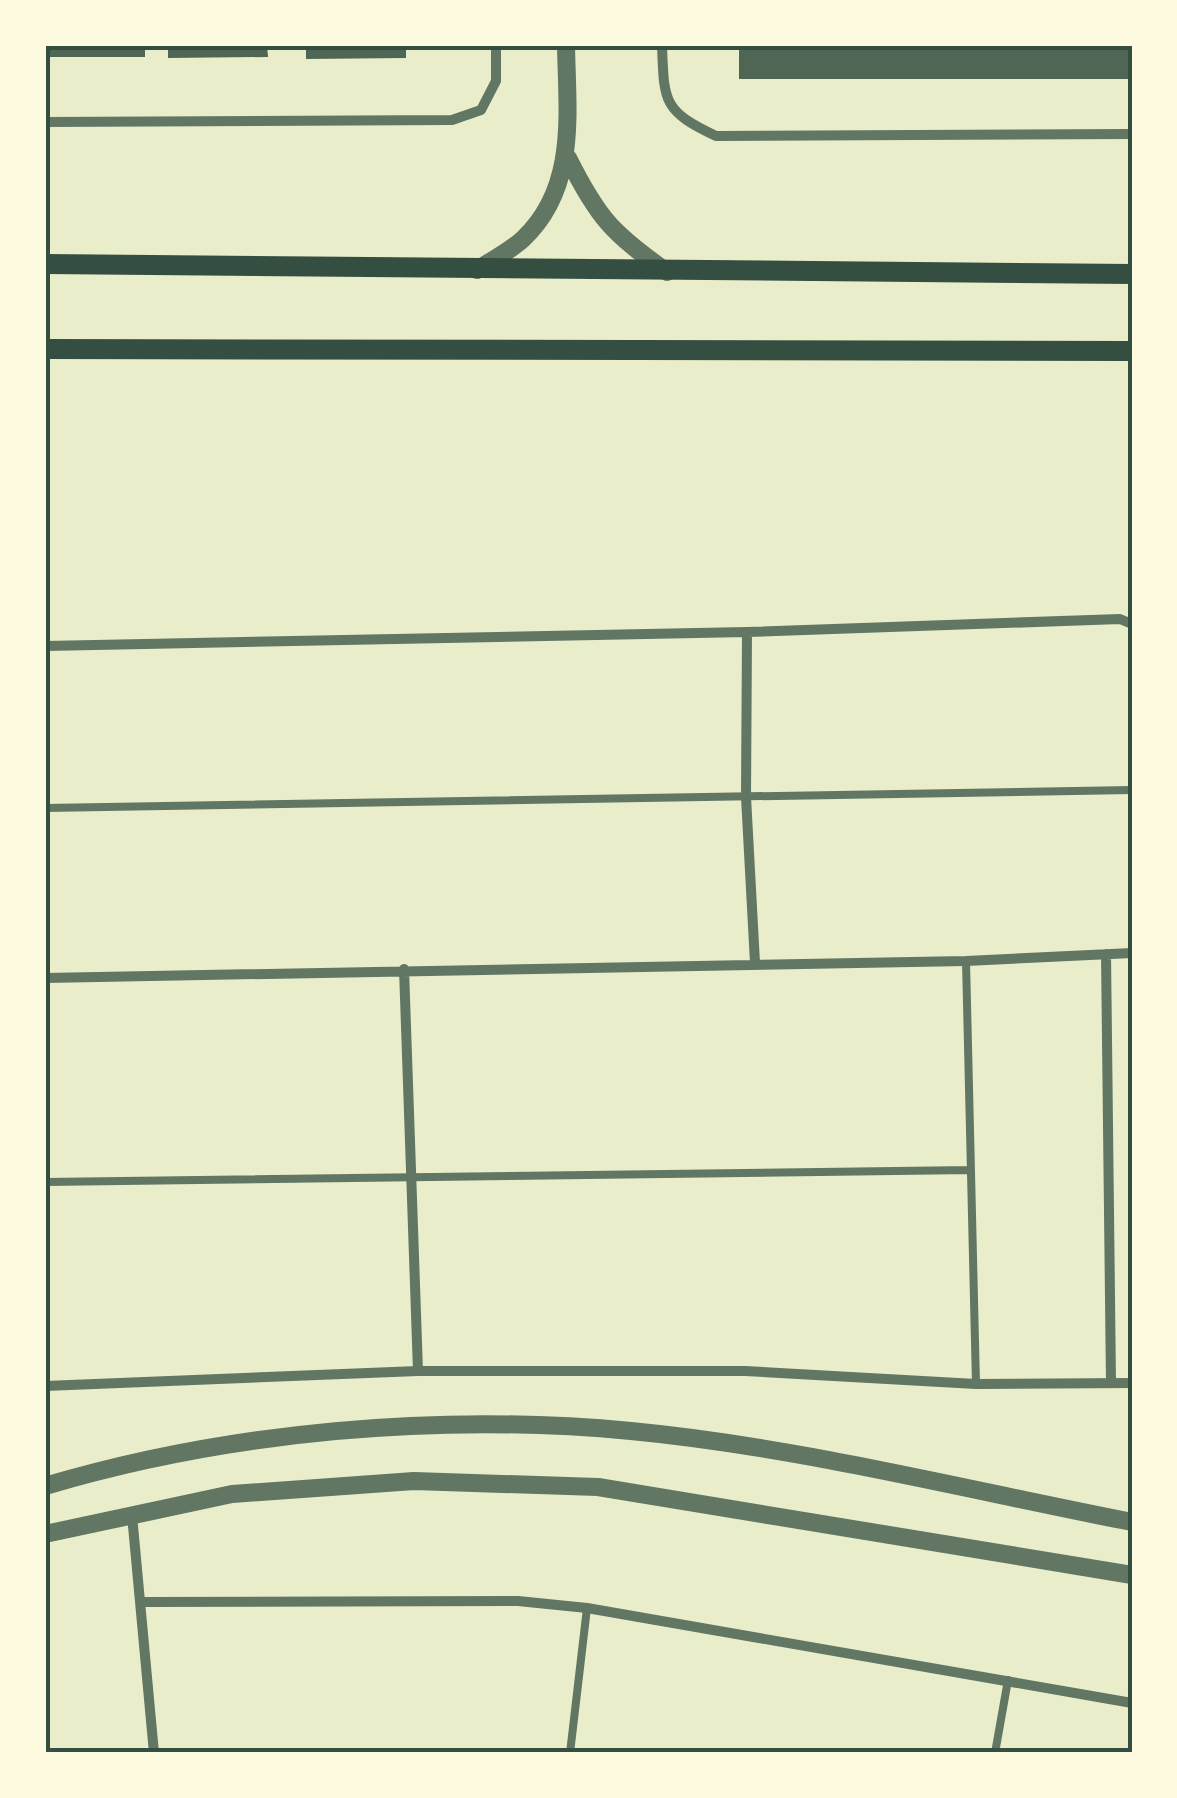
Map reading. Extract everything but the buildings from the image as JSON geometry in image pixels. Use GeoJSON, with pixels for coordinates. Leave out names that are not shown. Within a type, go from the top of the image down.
{"type":"FeatureCollection","features":[{"type":"Feature","properties":{"kind":"main road"},"geometry":{"type":"LineString","coordinates":[[45,264],[1132,274]]}},
{"type":"Feature","properties":{"kind":"main road"},"geometry":{"type":"LineString","coordinates":[[45,349],[1132,351]]}},
{"type":"Feature","properties":{"kind":"street"},"geometry":{"type":"LineString","coordinates":[[45,122],[452,120],[481,110],[496,81],[496,45]]}},
{"type":"Feature","properties":{"kind":"street"},"geometry":{"type":"LineString","coordinates":[[477,270],[523,240],[548,208],[568,158],[566,45]]}},
{"type":"Feature","properties":{"kind":"street"},"geometry":{"type":"LineString","coordinates":[[662,45],[664,92],[679,118],[716,136],[1132,134]]}},
{"type":"Feature","properties":{"kind":"street"},"geometry":{"type":"LineString","coordinates":[[568,158],[594,209],[616,236],[666,272]]}},
{"type":"Feature","properties":{"kind":"street"},"geometry":{"type":"LineString","coordinates":[[45,646],[1120,620],[1132,624]]}},
{"type":"Feature","properties":{"kind":"street"},"geometry":{"type":"LineString","coordinates":[[747,632],[746,797],[755,963]]}},
{"type":"Feature","properties":{"kind":"street"},"geometry":{"type":"LineString","coordinates":[[45,978],[966,961],[1132,953]]}},
{"type":"Feature","properties":{"kind":"street"},"geometry":{"type":"LineString","coordinates":[[1106,954],[1112,1383]]}},
{"type":"Feature","properties":{"kind":"street"},"geometry":{"type":"LineString","coordinates":[[404,970],[408,1175],[418,1371]]}},
{"type":"Feature","properties":{"kind":"street"},"geometry":{"type":"LineString","coordinates":[[45,1386],[418,1371],[745,1371],[976,1384],[1132,1384]]}},
{"type":"Feature","properties":{"kind":"street"},"geometry":{"type":"LineString","coordinates":[[45,1486],[122,1463],[287,1433],[460,1426],[631,1431],[799,1457],[1132,1522]]}},
{"type":"Feature","properties":{"kind":"street"},"geometry":{"type":"LineString","coordinates":[[45,1534],[232,1494],[414,1481],[598,1487],[1132,1575]]}},
{"type":"Feature","properties":{"kind":"street"},"geometry":{"type":"LineString","coordinates":[[132,1514],[154,1753]]}},
{"type":"Feature","properties":{"kind":"street"},"geometry":{"type":"LineString","coordinates":[[141,1602],[518,1601],[587,1608],[1132,1703]]}},
{"type":"Feature","properties":{"kind":"lane"},"geometry":{"type":"LineString","coordinates":[[45,808],[1132,790]]}},
{"type":"Feature","properties":{"kind":"lane"},"geometry":{"type":"LineString","coordinates":[[966,961],[976,1384]]}},
{"type":"Feature","properties":{"kind":"lane"},"geometry":{"type":"LineString","coordinates":[[45,1182],[971,1170]]}},
{"type":"Feature","properties":{"kind":"lane"},"geometry":{"type":"LineString","coordinates":[[570,1753],[587,1608]]}},
{"type":"Feature","properties":{"kind":"lane"},"geometry":{"type":"LineString","coordinates":[[995,1753],[1008,1680]]}}]}
